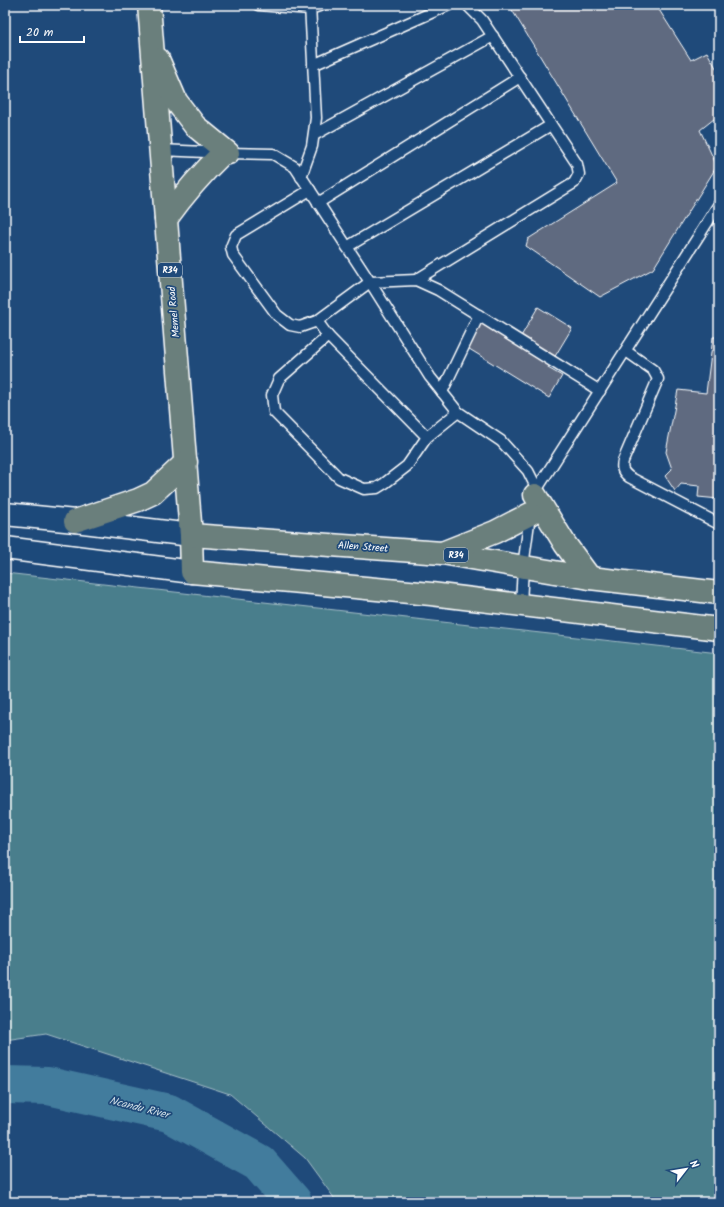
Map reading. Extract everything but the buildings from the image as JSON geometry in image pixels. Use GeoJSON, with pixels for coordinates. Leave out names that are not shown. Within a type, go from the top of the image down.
{"type":"FeatureCollection","features":[{"type":"Feature","properties":{"kind":"main road","name":"Memel Road"},"geometry":{"type":"LineString","coordinates":[[149,5],[151,46],[186,462],[192,572]]}},
{"type":"Feature","properties":{"kind":"main road"},"geometry":{"type":"LineString","coordinates":[[151,46],[176,101],[195,126],[226,153],[202,173],[166,219]]}},
{"type":"Feature","properties":{"kind":"main road"},"geometry":{"type":"LineString","coordinates":[[75,521],[138,500],[153,493],[186,462]]}},
{"type":"Feature","properties":{"kind":"main road"},"geometry":{"type":"LineString","coordinates":[[442,553],[495,532],[534,499],[590,578]]}},
{"type":"Feature","properties":{"kind":"main road","name":"Allen Street"},"geometry":{"type":"LineString","coordinates":[[191,535],[442,553],[590,578],[719,593]]}},
{"type":"Feature","properties":{"kind":"main road"},"geometry":{"type":"LineString","coordinates":[[192,572],[521,604],[719,629]]}},
{"type":"Feature","properties":{"kind":"street","name":"Allen Street"},"geometry":{"type":"LineString","coordinates":[[5,514],[191,535]]}},
{"type":"Feature","properties":{"kind":"street"},"geometry":{"type":"LineString","coordinates":[[5,548],[192,572]]}},
{"type":"Feature","properties":{"kind":"lane"},"geometry":{"type":"LineString","coordinates":[[258,5],[310,7],[322,5]]}},
{"type":"Feature","properties":{"kind":"lane"},"geometry":{"type":"LineString","coordinates":[[313,65],[449,5]]}},
{"type":"Feature","properties":{"kind":"lane"},"geometry":{"type":"LineString","coordinates":[[416,280],[574,183],[579,174],[577,164],[520,77],[482,20],[467,5]]}},
{"type":"Feature","properties":{"kind":"lane"},"geometry":{"type":"LineString","coordinates":[[301,177],[312,146],[316,118],[310,7]]}},
{"type":"Feature","properties":{"kind":"lane"},"geometry":{"type":"LineString","coordinates":[[314,134],[492,36]]}},
{"type":"Feature","properties":{"kind":"lane"},"geometry":{"type":"LineString","coordinates":[[318,203],[520,77]]}},
{"type":"Feature","properties":{"kind":"lane"},"geometry":{"type":"LineString","coordinates":[[347,247],[551,125]]}},
{"type":"Feature","properties":{"kind":"lane"},"geometry":{"type":"LineString","coordinates":[[160,150],[273,154],[295,167],[430,378],[458,412],[501,441],[528,471],[534,499]]}},
{"type":"Feature","properties":{"kind":"lane"},"geometry":{"type":"LineString","coordinates":[[310,190],[236,235],[231,247],[233,255],[276,315],[290,325],[300,327],[317,321],[370,282],[416,280],[438,290],[600,391]]}},
{"type":"Feature","properties":{"kind":"lane"},"geometry":{"type":"LineString","coordinates":[[521,604],[522,567],[534,499],[600,391],[719,204]]}},
{"type":"Feature","properties":{"kind":"lane"},"geometry":{"type":"LineString","coordinates":[[442,392],[478,315]]}},
{"type":"Feature","properties":{"kind":"lane"},"geometry":{"type":"LineString","coordinates":[[317,321],[328,336],[427,437]]}},
{"type":"Feature","properties":{"kind":"lane"},"geometry":{"type":"LineString","coordinates":[[328,336],[279,378],[272,394],[274,412],[339,478],[364,489],[377,488],[407,466],[427,437],[458,412]]}},
{"type":"Feature","properties":{"kind":"lane"},"geometry":{"type":"LineString","coordinates":[[626,351],[653,370],[658,378],[623,461],[622,467],[624,473],[629,478],[719,524]]}},
{"type":"Feature","properties":{"kind":"green space"},"geometry":{"type":"Polygon","coordinates":[[[5,573],[719,653],[719,1202],[337,1202],[305,1158],[230,1094],[46,1034],[5,1040],[5,573]]]}},
{"type":"Feature","properties":{"kind":"waterway","name":"Ncandu River"},"geometry":{"type":"LineString","coordinates":[[5,1085],[48,1086],[169,1113],[259,1163],[293,1202]]}}]}
